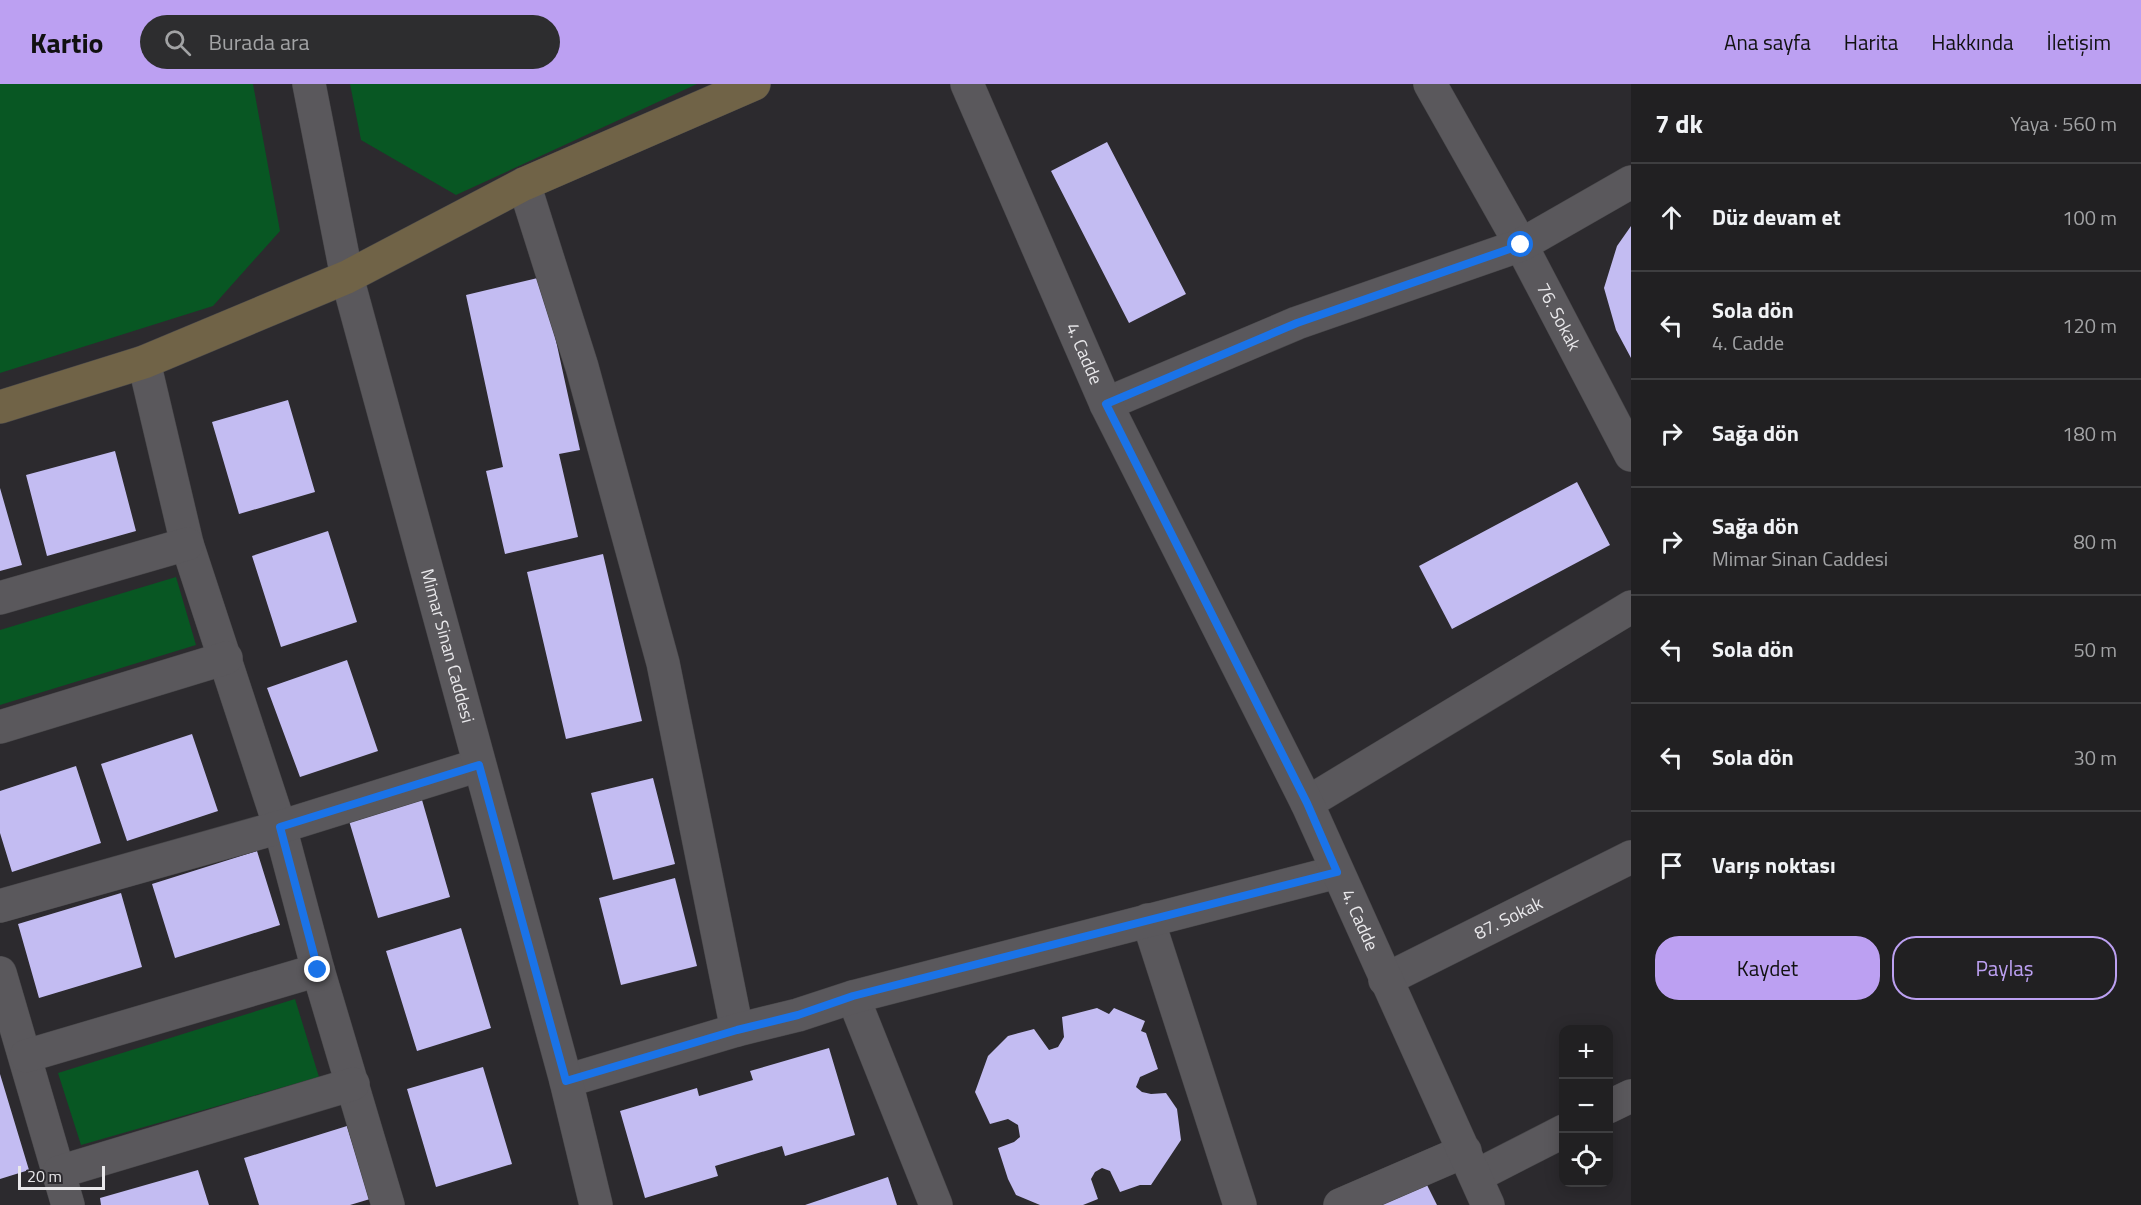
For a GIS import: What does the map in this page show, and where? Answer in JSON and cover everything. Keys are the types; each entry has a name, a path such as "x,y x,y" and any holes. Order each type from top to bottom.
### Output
{"main road":[{"path":"0,407 144,362 347,278 524,184 754,84"}],"street":[{"name":"Mimar Sinan Caddesi","path":"309,84 347,278 566,1081 594,1205"},
{"name":"4. Cadde","path":"967,84 1106,404 1307,803 1385,980 1476,1177"},
{"name":"76. Sokak","path":"1430,84 1521,245 1631,455"},
{"path":"1106,404 1297,323 1521,245 1631,182"},
{"path":"524,184 582,367 663,663 737,1030"},
{"path":"144,362 187,544 280,827 318,970 388,1205"},
{"path":"0,598 187,544"},
{"path":"1307,803 1631,607"},
{"path":"0,727 226,658"},
{"path":"0,906 280,827 479,765"},
{"name":"87. Sokak","path":"1385,980 1631,857"},
{"path":"566,1081 737,1030 798,1015 853,996 1044,949 1337,872"},
{"path":"1148,920 1240,1205"},
{"path":"26,1056 318,970"},
{"path":"0,973 68,1205"},
{"path":"853,996 936,1205"},
{"path":"59,1172 353,1083"},
{"path":"1613,1105 1631,1096"},
{"path":"1340,1205 1476,1177 1559,1133"}],"green space":[{"path":"0,84 253,84 280,231 213,306 0,373"},
{"path":"350,84 697,84 456,195 361,140"},
{"path":"176,577 196,645 0,705 0,630"},
{"path":"295,999 319,1077 81,1145 58,1073"}],"building":[{"path":"1107,142 1186,294 1129,323 1051,171"},
{"path":"1631,226 1631,358 1616,330 1604,288 1617,246"},
{"path":"542,277 580,450 559,454 578,537 505,554 486,471 503,467 466,295"},
{"path":"288,400 315,492 239,514 212,422"},
{"path":"115,451 136,531 47,556 26,475"},
{"path":"1577,482 1610,545 1452,629 1419,566"},
{"path":"0,488 22,565 0,571"},
{"path":"328,531 357,622 281,647 252,556"},
{"path":"603,554 642,721 566,739 527,572"},
{"path":"347,660 378,751 300,777 267,688"},
{"path":"192,734 218,811 127,841 101,764"},
{"path":"76,766 101,843 12,872 0,833 0,791"},
{"path":"653,778 675,864 613,880 591,793"},
{"path":"420,793 450,897 378,918 347,814"},
{"path":"257,851 280,925 175,958 152,884"},
{"path":"675,878 697,966 621,985 599,898"},
{"path":"121,893 142,967 39,998 18,924"},
{"path":"461,928 491,1028 417,1051 386,951"},
{"path":"1097,1008 1109,1014 1114,1008 1145,1021 1141,1031 1146,1033 1158,1069 1140,1077 1136,1087 1142,1092 1151,1094 1166,1093 1177,1109 1181,1140 1151,1185 1140,1185 1120,1192 1110,1171 1102,1168 1095,1172 1091,1179 1098,1199 1083,1205 1040,1205 1016,1195 998,1148 1020,1137 1018,1125 1008,1119 990,1124 975,1092 988,1056 1008,1036 1034,1029 1049,1050 1058,1047 1064,1037 1062,1017"},
{"path":"829,1048 855,1135 785,1156 782,1146 715,1166 718,1176 645,1198 620,1111 697,1088 699,1096 753,1080 750,1071"},
{"path":"483,1067 512,1164 436,1187 407,1089"},
{"path":"0,1074 29,1170 0,1179"},
{"path":"347,1126 370,1199 350,1205 259,1205 244,1158"},
{"path":"198,1170 209,1205 101,1205 100,1198"},
{"path":"888,1177 897,1205 805,1205"},
{"path":"1425,1181 1437,1205 1375,1205"}],"route":[{"path":"318,970 280,827 479,765 566,1081 737,1030 798,1015 853,996 1044,949 1337,872 1307,803 1106,404 1297,323 1521,245"}]}
